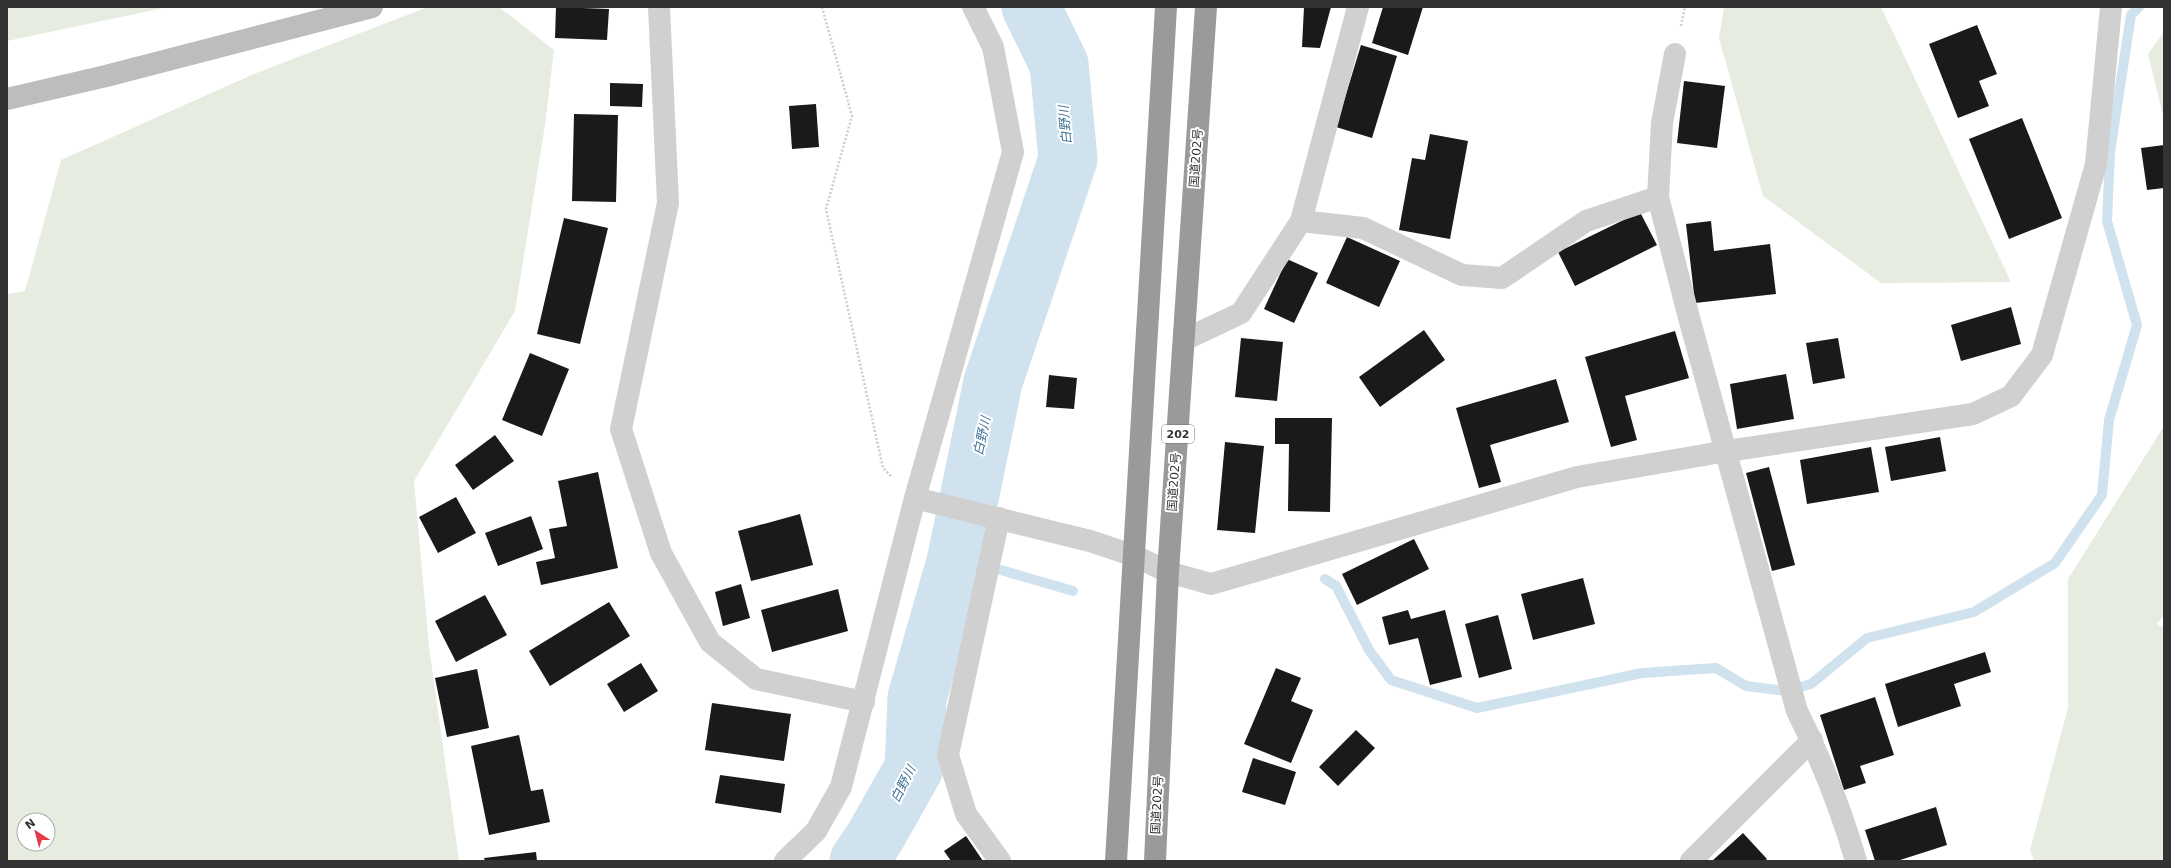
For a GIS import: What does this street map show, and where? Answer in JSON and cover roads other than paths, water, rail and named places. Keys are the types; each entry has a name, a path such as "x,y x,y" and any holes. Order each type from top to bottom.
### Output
{"highway":[{"path":"1116,861 1166,7"},
{"name":"国道202号","path":"1154,861 1168,572 1206,7"}],"street":[{"path":"7,99 106,76 372,7"},
{"path":"659,7 668,203 621,429 661,553 710,642 756,679 864,702"},
{"path":"785,861 816,831 841,786 916,498 1013,152 993,47 973,7"},
{"path":"1184,340 1241,313 1301,221 1358,7"},
{"path":"916,498 997,528 1090,541 1135,556 1168,572 1211,584 1577,477 1727,451 1973,414 2011,396 2042,355 2096,164 2111,7"},
{"path":"1675,54 1662,123 1658,197 1688,314 1727,451 1787,678 1797,711 1812,740 1844,822 1856,861"},
{"path":"1301,221 1363,228 1462,275 1502,278 1586,221 1658,197"},
{"path":"997,528 948,755 966,814 1000,861"},
{"path":"1690,861 1812,740"}],"waterway":[{"name":"白野川","path":"859,861 875,837 914,768 917,698 956,562 993,382 1068,159 1059,64 1031,7"},
{"path":"1325,579 1336,586 1369,650 1391,680 1477,708 1642,673 1716,668 1746,686 1786,691 1811,684 1867,638 1974,612 2055,563 2102,495 2109,420 2137,325 2107,221 2110,152 2131,15 2139,7"},
{"path":"956,562 1001,570 1073,591"}]}
